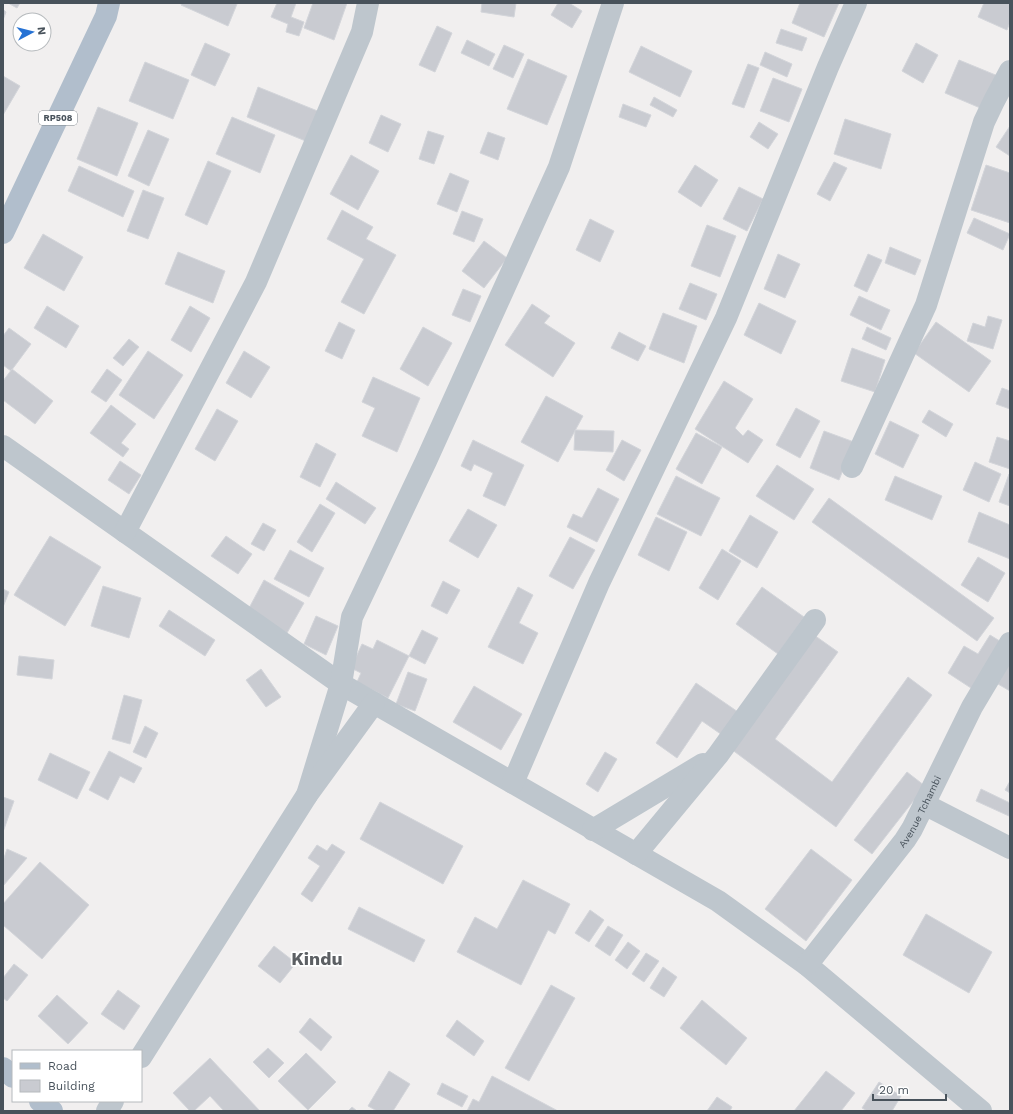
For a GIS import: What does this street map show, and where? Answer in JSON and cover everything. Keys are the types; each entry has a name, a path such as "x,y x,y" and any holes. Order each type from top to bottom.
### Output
{"main road":[{"name":"RP508","path":"3,233 106,16 109,3"},
{"path":"3,1068 12,1076"},
{"path":"41,1102 52,1111"}],"street":[{"path":"125,532 256,282 362,32 368,3"},
{"path":"307,795 341,684 352,617 429,453 559,168 613,3"},
{"path":"513,783 599,583 726,318 828,67 856,3"},
{"path":"852,467 926,305 984,122 1010,71"},
{"path":"3,446 341,684 718,901 807,965 981,1111"},
{"path":"636,854 718,755 815,620"},
{"name":"Avenue Tchambi","path":"807,965 912,829 972,706 1010,643"},
{"path":"142,1056 307,795 374,703"},
{"path":"593,830 718,755"},
{"path":"924,804 1010,848"},
{"path":"107,1111 113,1102"}],"building":[{"path":"8,3 20,3 17,8"},
{"path":"182,3 237,4 228,26 181,5"},
{"path":"277,3 296,3 291,17 304,22 299,36 286,32 288,24 271,17"},
{"path":"313,3 347,3 334,40 304,28"},
{"path":"482,3 516,3 514,17 481,12"},
{"path":"558,3 569,3 582,11 572,28 551,15"},
{"path":"800,3 839,3 824,37 792,23"},
{"path":"984,3 1010,3 1010,22 1007,30 978,17"},
{"path":"3,9 6,12 3,20"},
{"path":"437,26 452,33 435,72 419,65"},
{"path":"781,29 807,38 802,51 776,43"},
{"path":"467,40 495,54 489,66 461,53"},
{"path":"205,43 230,54 215,86 191,75"},
{"path":"916,43 938,55 923,83 902,71"},
{"path":"504,45 524,54 513,78 493,69"},
{"path":"641,46 692,71 680,97 629,72"},
{"path":"765,52 792,64 787,77 760,65"},
{"path":"528,59 567,76 547,125 507,109"},
{"path":"959,60 998,76 985,110 945,93"},
{"path":"145,62 189,80 173,119 129,101"},
{"path":"748,64 759,68 744,108 732,104"},
{"path":"3,76 20,86 3,115"},
{"path":"773,78 802,89 789,122 760,111"},
{"path":"258,87 320,112 308,142 247,117"},
{"path":"654,97 677,110 673,117 650,105"},
{"path":"623,104 651,115 646,127 619,117"},
{"path":"98,107 138,123 117,176 77,159"},
{"path":"381,115 401,124 388,152 369,143"},
{"path":"232,117 275,135 260,173 216,154"},
{"path":"845,119 891,134 881,169 834,154"},
{"path":"759,122 778,134 768,149 750,137"},
{"path":"1010,126 1010,156 996,147"},
{"path":"148,130 169,139 149,186 128,176"},
{"path":"428,131 444,136 434,164 419,159"},
{"path":"488,132 505,138 498,160 480,153"},
{"path":"351,155 379,171 358,210 330,194"},
{"path":"208,161 231,171 207,225 185,215"},
{"path":"834,162 847,168 830,201 817,194"},
{"path":"695,165 718,180 701,207 678,192"},
{"path":"986,165 1010,173 1010,223 971,210"},
{"path":"79,166 134,191 123,217 68,191"},
{"path":"450,173 469,181 457,212 437,204"},
{"path":"739,187 763,199 747,231 723,219"},
{"path":"143,190 164,198 148,239 127,231"},
{"path":"342,210 373,227 366,239 396,255 364,314 341,302 364,259 327,239"},
{"path":"462,211 483,219 474,242 453,234"},
{"path":"974,218 1010,234 1003,250 967,233"},
{"path":"590,219 614,231 600,262 576,250"},
{"path":"707,225 736,236 720,277 691,266"},
{"path":"43,234 83,257 64,291 24,268"},
{"path":"484,241 507,258 484,288 462,271"},
{"path":"890,247 921,260 915,275 885,263"},
{"path":"178,252 225,271 213,303 165,284"},
{"path":"778,254 800,264 785,298 764,289"},
{"path":"868,254 882,260 867,292 854,286"},
{"path":"690,283 717,294 706,320 679,309"},
{"path":"463,289 481,296 470,322 452,315"},
{"path":"859,296 890,310 881,330 850,315"},
{"path":"759,303 796,321 781,354 744,335"},
{"path":"532,304 550,316 544,323 575,343 553,377 505,345"},
{"path":"47,306 79,326 66,348 34,328"},
{"path":"190,306 210,318 191,352 171,340"},
{"path":"663,313 697,326 684,363 649,349"},
{"path":"988,316 1002,320 993,349 967,341 973,323 985,327"},
{"path":"339,322 355,330 342,359 325,351"},
{"path":"936,322 991,361 969,392 914,353"},
{"path":"423,327 452,343 428,386 400,369"},
{"path":"867,327 891,338 886,350 862,339"},
{"path":"9,328 31,344 11,371 3,365 3,336"},
{"path":"619,332 646,346 638,361 611,348"},
{"path":"129,339 139,347 123,366 113,358"},
{"path":"852,348 885,360 875,392 841,381"},
{"path":"148,351 183,375 154,419 119,395"},
{"path":"244,351 270,367 251,398 226,383"},
{"path":"12,369 53,401 35,424 3,400 3,381"},
{"path":"107,369 122,380 106,402 91,392"},
{"path":"373,377 420,398 397,452 362,436 375,408 362,402"},
{"path":"724,381 753,399 735,428 743,436 748,430 763,440 748,463 695,429"},
{"path":"1002,388 1010,391 1010,409 996,404"},
{"path":"546,396 583,416 558,462 521,442"},
{"path":"111,405 136,424 121,443 129,449 123,457 90,433"},
{"path":"796,408 820,421 800,458 776,445"},
{"path":"217,409 238,421 215,461 195,449"},
{"path":"929,410 953,424 946,437 922,422"},
{"path":"890,421 919,435 903,468 875,454"},
{"path":"575,430 614,431 613,452 574,450"},
{"path":"824,431 854,442 839,480 810,468"},
{"path":"696,433 722,447 702,484 676,469"},
{"path":"997,437 1010,441 1010,469 989,462"},
{"path":"473,440 524,465 505,506 483,496 493,473 474,464 471,471 461,466"},
{"path":"622,440 641,450 624,481 606,470"},
{"path":"316,443 336,454 320,487 300,477"},
{"path":"120,461 141,475 129,494 108,480"},
{"path":"975,462 1001,474 989,502 963,490"},
{"path":"777,465 814,489 794,520 756,496"},
{"path":"1009,474 1010,475 1010,506 999,502"},
{"path":"676,476 720,498 701,536 657,514"},
{"path":"895,476 942,496 932,520 885,500"},
{"path":"336,482 376,508 365,524 326,499"},
{"path":"598,488 619,499 597,542 567,527 573,514 582,518"},
{"path":"829,498 994,618 977,641 812,522"},
{"path":"320,504 335,513 312,552 297,542"},
{"path":"468,509 497,525 478,558 449,541"},
{"path":"979,512 1010,525 1010,559 968,542"},
{"path":"750,515 778,532 757,568 729,551"},
{"path":"656,517 687,532 669,571 638,555"},
{"path":"263,523 276,530 264,551 251,544"},
{"path":"50,536 101,567 65,626 14,595"},
{"path":"226,536 252,554 238,574 211,556"},
{"path":"570,537 595,550 573,589 549,576"},
{"path":"722,549 741,561 718,600 699,588"},
{"path":"290,550 324,568 309,597 274,579"},
{"path":"978,557 1005,573 988,602 961,585"},
{"path":"264,580 304,603 287,633 248,610"},
{"path":"443,581 460,590 447,614 431,606"},
{"path":"103,586 141,598 129,638 91,626"},
{"path":"518,587 533,595 519,623 538,633 523,664 488,647"},
{"path":"762,587 804,617 778,654 736,624"},
{"path":"3,589 9,592 3,607"},
{"path":"169,610 215,640 205,656 159,626"},
{"path":"316,616 338,626 326,655 304,644"},
{"path":"422,630 438,638 425,664 409,656"},
{"path":"814,635 838,652 775,739 832,782 908,677 932,695 836,827 731,749"},
{"path":"990,635 1003,643 974,690 948,673 964,646 978,654"},
{"path":"377,640 409,656 388,698 357,682 361,673 351,668 362,644 373,649"},
{"path":"19,656 54,660 52,679 17,675"},
{"path":"1009,664 1010,665 1010,691 998,684"},
{"path":"261,669 281,697 266,707 246,680"},
{"path":"408,672 427,679 415,711 396,704"},
{"path":"696,683 741,714 725,737 702,721 677,758 656,743"},
{"path":"474,686 522,714 501,750 453,722"},
{"path":"124,695 142,700 130,744 112,739"},
{"path":"145,726 158,733 146,758 133,752"},
{"path":"109,751 142,768 134,783 120,776 108,800 89,790"},
{"path":"605,752 617,759 598,792 586,784"},
{"path":"50,753 90,772 77,799 38,780"},
{"path":"907,772 925,786 872,854 854,840"},
{"path":"1010,781 1010,793 1005,790"},
{"path":"981,789 1010,803 1009,816 976,801"},
{"path":"3,797 14,801 3,832"},
{"path":"380,802 463,846 443,884 360,839"},
{"path":"332,844 345,852 312,902 301,894 320,866 308,858 317,845 327,851"},
{"path":"7,849 27,858 3,886 3,861"},
{"path":"811,849 852,880 806,941 765,909"},
{"path":"40,862 89,905 42,959 3,925 3,904"},
{"path":"523,880 570,904 555,934 548,930 521,985 457,952 475,917 497,929"},
{"path":"359,907 425,940 414,962 348,929"},
{"path":"590,910 604,920 589,942 575,933"},
{"path":"926,914 992,952 969,993 903,955"},
{"path":"608,926 623,935 610,956 595,946"},
{"path":"628,942 640,951 627,969 615,960"},
{"path":"274,946 296,963 280,983 258,966"},
{"path":"646,953 659,961 644,982 632,974"},
{"path":"14,964 28,975 7,1001 3,998 3,978"},
{"path":"663,967 677,977 664,997 650,988"},
{"path":"551,985 575,998 529,1081 505,1068"},
{"path":"118,990 140,1006 124,1030 101,1014"},
{"path":"57,995 88,1023 68,1044 38,1016"},
{"path":"702,1000 747,1038 726,1065 680,1028"},
{"path":"310,1018 332,1037 321,1051 299,1032"},
{"path":"457,1020 484,1041 474,1056 446,1036"},
{"path":"268,1048 284,1063 269,1078 253,1062"},
{"path":"306,1053 336,1082 308,1110 278,1081"},
{"path":"210,1058 260,1111 224,1111 210,1096 194,1111 190,1111 173,1093"},
{"path":"389,1071 410,1084 393,1111 377,1111 368,1106"},
{"path":"826,1071 855,1093 841,1111 794,1111"},
{"path":"492,1076 558,1111 467,1111 473,1099 479,1102"},
{"path":"879,1082 901,1096 892,1111 867,1111 862,1108"},
{"path":"442,1083 468,1096 462,1107 437,1094"},
{"path":"717,1097 732,1107 730,1111 707,1111"},
{"path":"352,1107 357,1111 348,1111"}],"district":[{"name":"Kindu","path":"317,958"}]}
